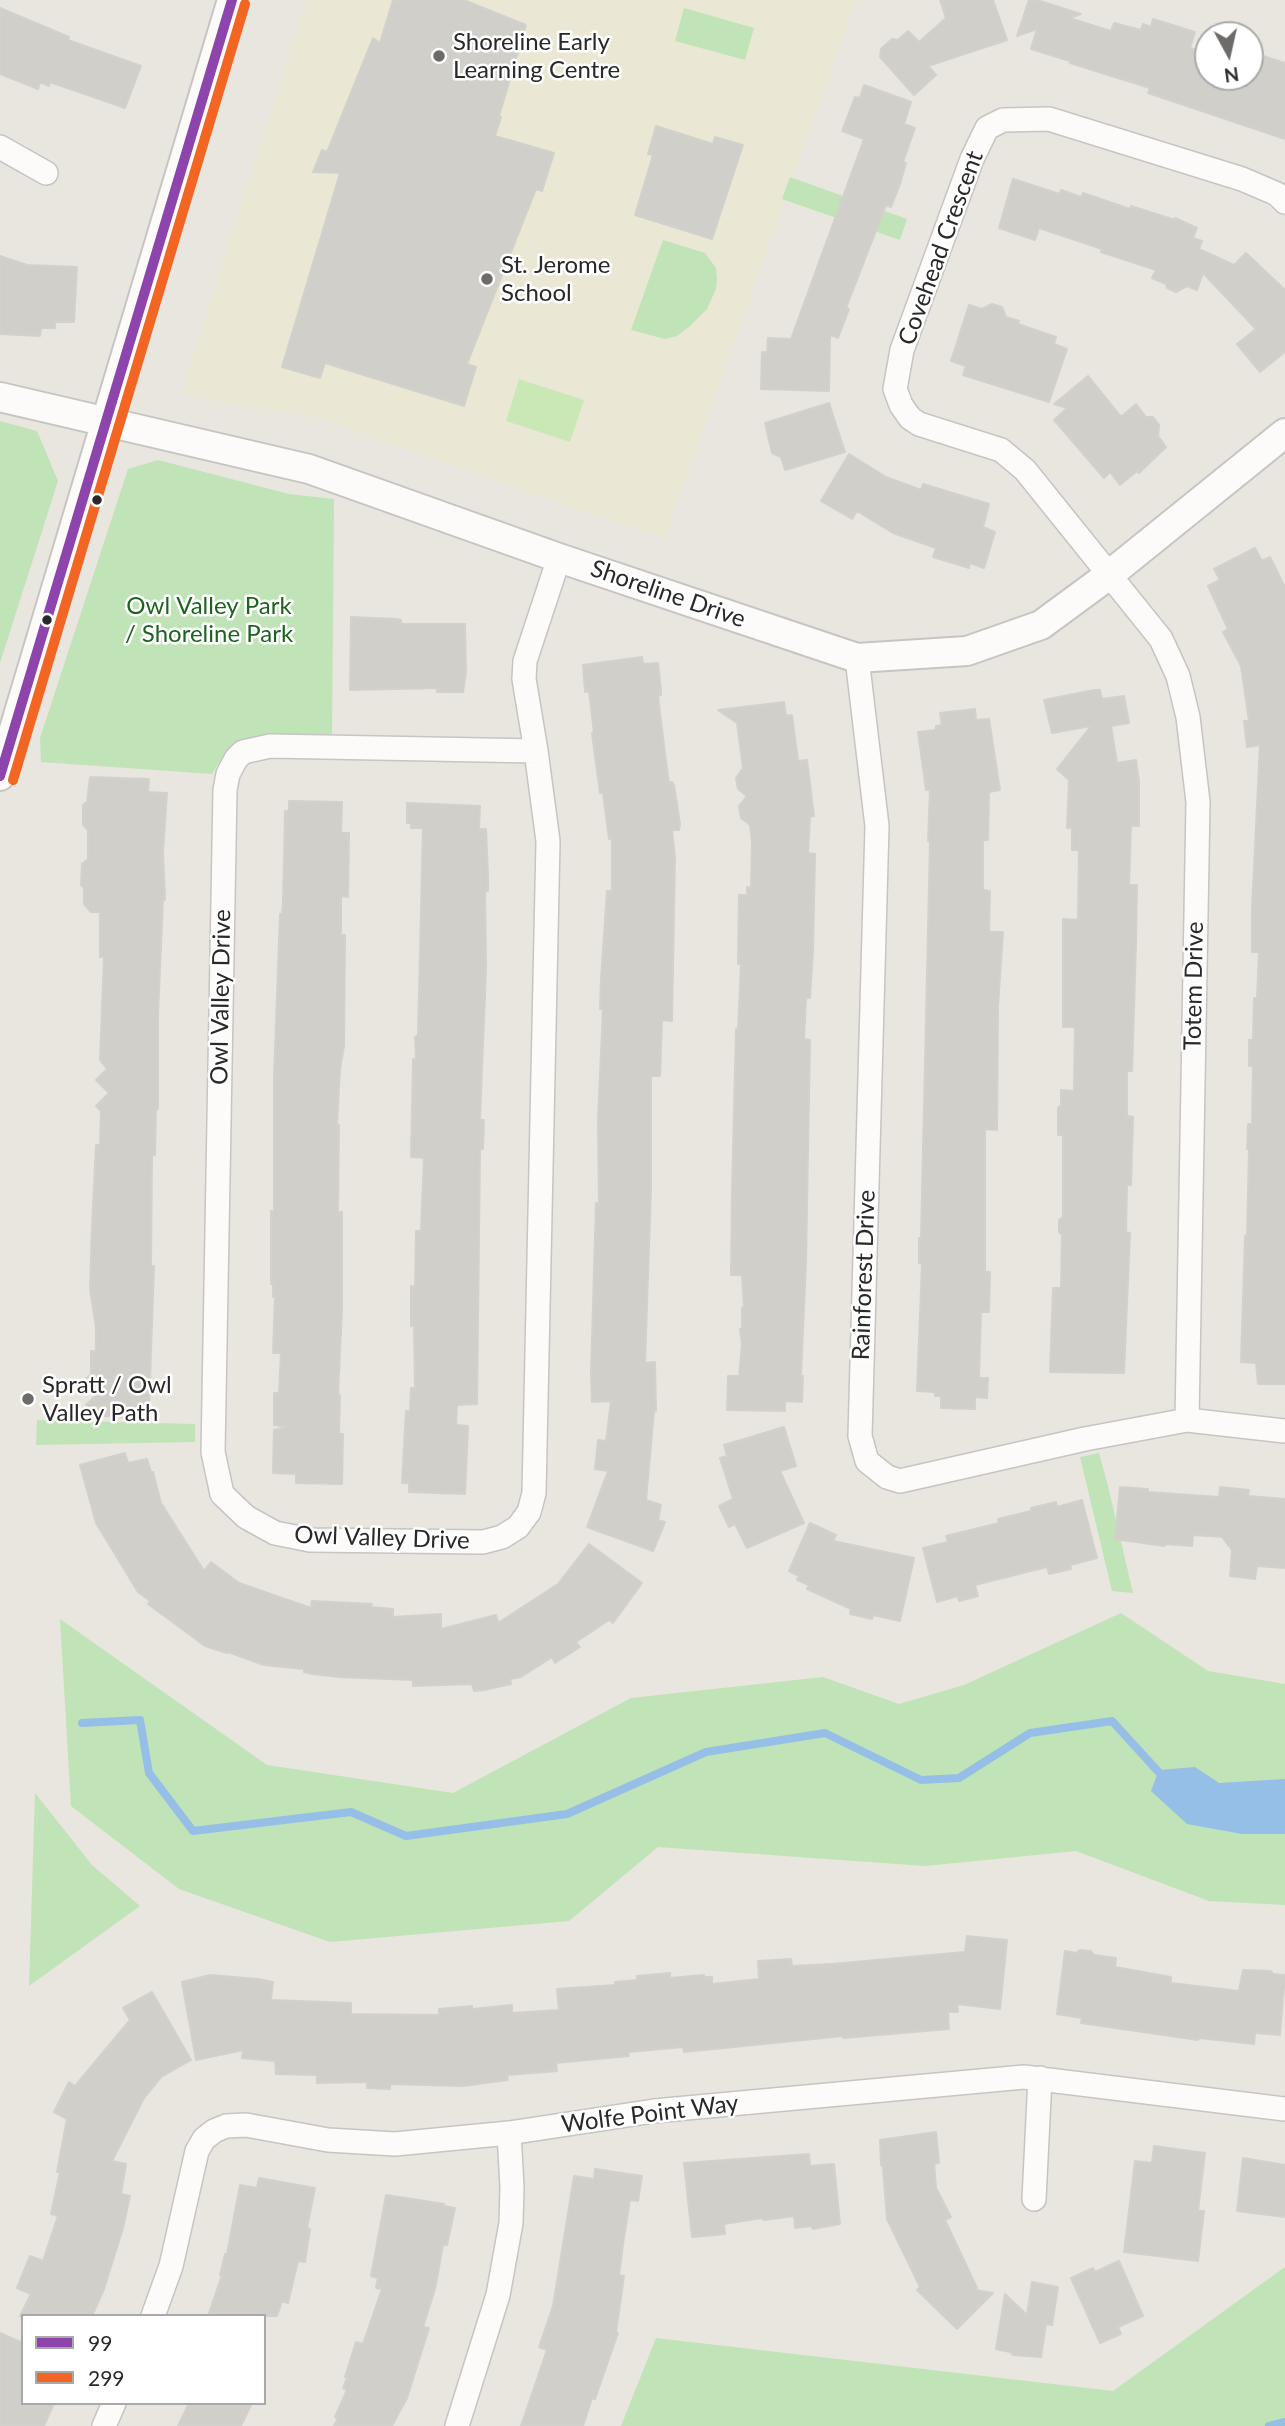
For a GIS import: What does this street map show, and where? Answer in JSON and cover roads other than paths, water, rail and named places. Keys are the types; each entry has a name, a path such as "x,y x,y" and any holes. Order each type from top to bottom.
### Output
{"street":[{"path":"0,776 232,0"},
{"name":"Covehead Crescent","path":"1109,575 1015,460 1001,450 931,428 910,418 895,389 902,350 972,159 987,128 1003,120 1049,119 1242,178 1277,194 1285,202"},
{"path":"0,146 46,173"},
{"name":"Shoreline Drive","path":"0,397 309,469 559,558 857,658 967,651 1041,625 1109,575 1285,433"},
{"name":"Owl Valley Drive","path":"536,751 270,746 243,752 228,774 225,804 213,1452 222,1494 246,1517 275,1533 310,1540 482,1542 502,1537 518,1527 529,1512 534,1493 548,841 536,751 526,697 525,661 559,558"},
{"name":"Totem Drive","path":"1109,575 1161,639 1178,676 1194,759 1198,803 1187,1420"},
{"name":"Rainforest Drive","path":"857,658 877,826 860,1436 867,1461 887,1477 900,1481 1085,1439 1187,1420 1285,1431"},
{"name":"Wolfe Point Way","path":"154,2314 171,2266 197,2151 204,2139 226,2126 246,2125 328,2140 396,2144 509,2133 654,2111 1024,2077 1285,2109"},
{"path":"1034,2199 1040,2078"},
{"path":"457,2426 498,2295 509,2235 512,2187 509,2133"},
{"path":"104,2426 113,2405"}],"water":[{"path":"1195,1767 1219,1783 1285,1779 1285,1834 1242,1834 1187,1824 1151,1791 1159,1770"}],"waterway":[{"path":"82,1723 140,1720 149,1773 193,1831 351,1812 406,1836 567,1814 706,1752 825,1733 921,1780 959,1778 1030,1733 1112,1721 1165,1779"},
{"path":"1269,2426 1285,2422"}],"place":[{"name":"Shoreline Early Learning Centre","path":"439,56"},
{"name":"St. Jerome School","path":"487,279"},
{"name":"Spratt / Owl Valley Path","path":"28,1399"}],"park label":[{"name":"Owl Valley Park / Shoreline Park","path":"209,620"}]}
